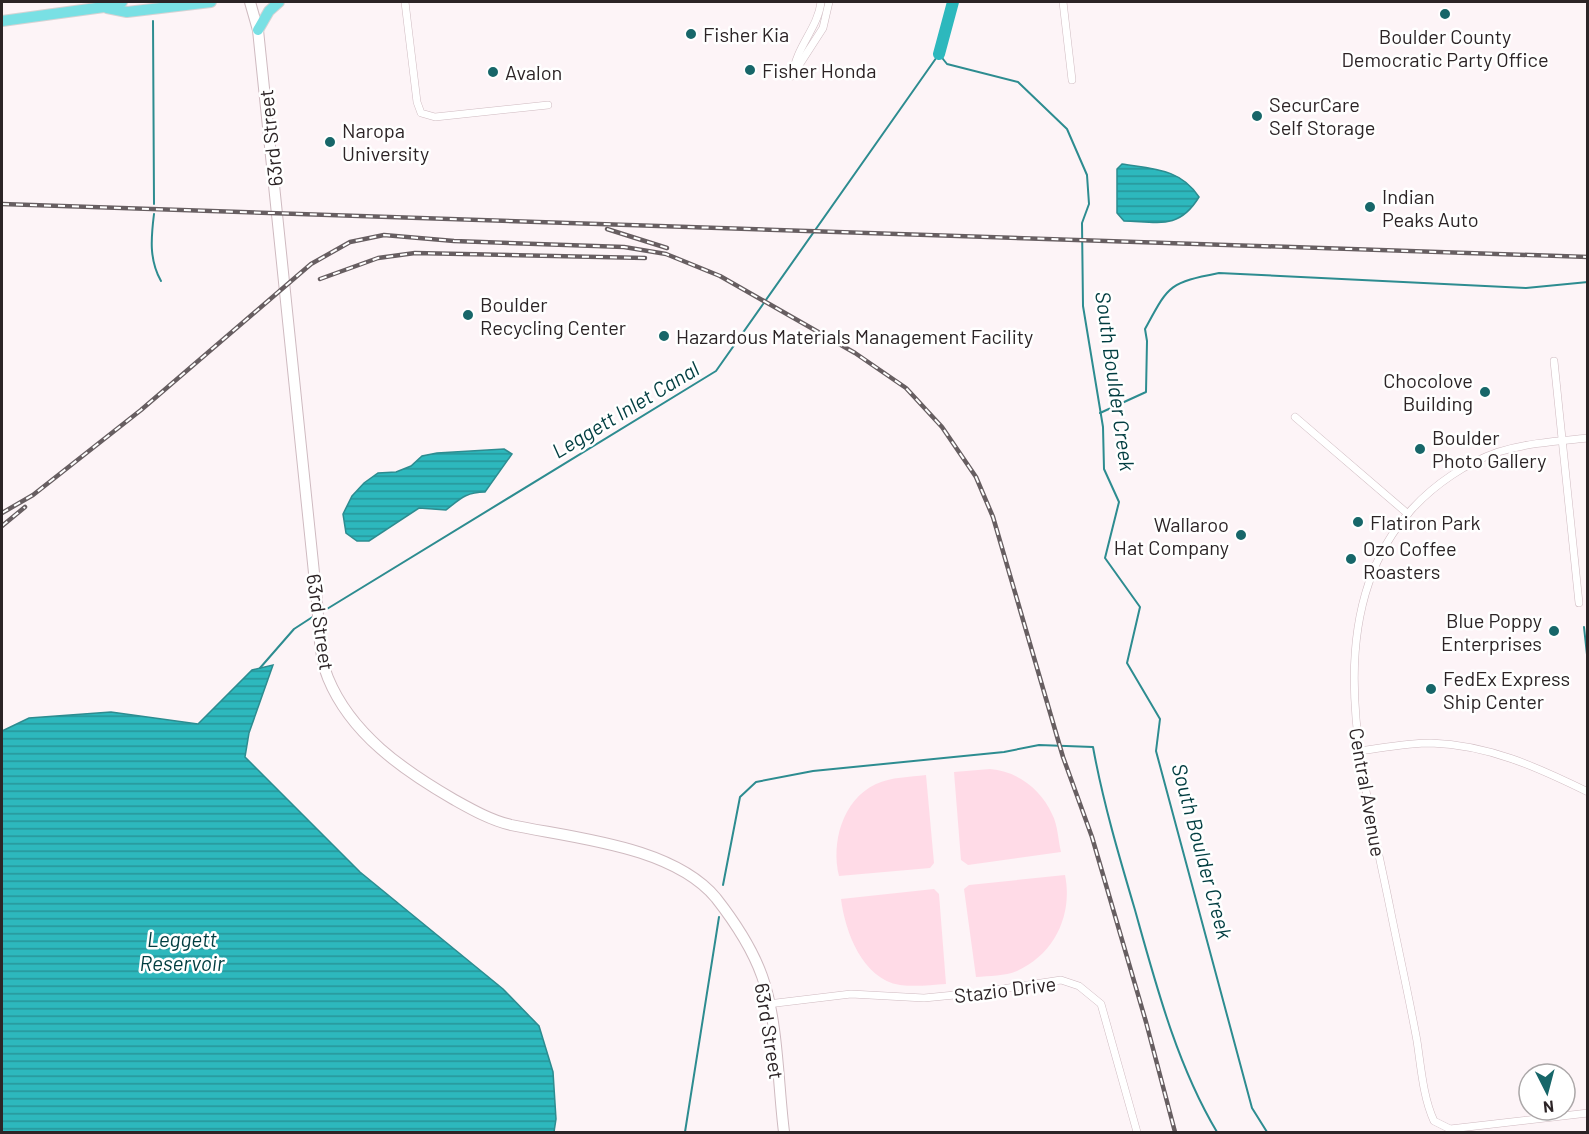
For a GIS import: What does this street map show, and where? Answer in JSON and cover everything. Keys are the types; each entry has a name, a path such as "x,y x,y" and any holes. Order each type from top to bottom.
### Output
{"main road":[{"path":"2,21 104,7 122,2"},
{"path":"104,7 127,12 212,2"},
{"path":"258,30 269,11 279,2"}],"street":[{"name":"63rd Street","path":"250,2 258,30 316,602 325,670 336,694 354,721 387,755 420,780 496,821 615,846 662,862 698,879 716,898 748,946 762,975 768,1004 784,1132"},
{"path":"405,2 417,102 421,113 435,117 548,105"},
{"path":"821,2 816,20 794,63 792,76 823,28 829,2"},
{"path":"1063,2 1072,80"},
{"path":"1554,361 1579,603"},
{"path":"1294,417 1408,514"},
{"name":"Central Avenue","path":"1587,438 1563,440 1498,453 1472,464 1424,496 1388,540 1367,589 1354,679 1358,751 1429,1110 1434,1121 1450,1129 1587,1113"},
{"path":"1358,751 1429,743 1483,749 1534,766 1587,792"},
{"name":"Stazio Drive","path":"768,1004 852,994 934,997 1053,980 1079,986 1101,1004 1137,1132"}],"shaded area":[{"path":"990,769 1010,773 1035,789 1054,818 1061,852 968,865 961,860 954,772"},
{"path":"926,775 934,863 930,868 839,876 838,837 847,811 855,800 876,784"},
{"path":"1065,875 1067,890 1063,918 1051,943 1042,954 1030,964 1012,973 976,977 964,889 969,885"},
{"path":"934,889 939,894 946,984 906,986 887,981 875,974 851,939 841,899"}],"water":[{"path":"1122,164 1166,172 1184,181 1199,197 1184,215 1167,222 1124,221 1117,213 1117,169"},
{"path":"504,449 512,454 485,492 478,492 459,499 446,510 419,508 369,541 357,541 346,533 343,514 352,496 378,473 396,472 411,466 422,456 437,453"},
{"name":"Leggett Reservoir","path":"273,665 249,733 245,757 360,872 503,989 539,1026 553,1072 556,1119 554,1132 2,1132 2,731 29,718 111,712 198,724 252,670"}],"waterway":[{"name":"South Boulder Creek","path":"939,54 953,2"},
{"path":"153,21 154,204"},
{"name":"South Boulder Creek","path":"322,612 716,371 939,54 947,64 1018,82 1067,129 1087,175 1089,204 1082,223 1083,306 1103,427 1104,469 1119,502 1105,558 1140,607 1127,663 1160,719 1156,751 1252,1108 1267,1132"},
{"path":"154,214 153,257 161,281"},
{"path":"1100,413 1146,392 1147,341 1145,329 1172,288 1189,280 1219,273 1526,288 1588,282"},
{"name":"Leggett Inlet Canal","path":"260,668 294,629 314,616"},
{"path":"1584,627 1588,664"},
{"path":"723,885 740,797 756,782 813,771 1004,752 1039,745 1093,747 1112,829 1169,1024 1190,1080 1217,1132"},
{"path":"685,1132 719,917"}],"railway":[{"path":"2,204 1588,257"},
{"path":"607,229 667,248"},
{"path":"2,513 33,495 141,410 311,264 350,242 384,235 454,241 624,247 666,254 720,276 855,353 906,388 942,427 976,477 993,517 1063,757 1092,837 1146,1022 1175,1132"},
{"path":"320,279 378,258 415,253 645,258"},
{"path":"2,526 25,507"}],"place":[{"name":"Boulder County Democratic Party Office","path":"1445,14"},
{"name":"Fisher Kia","path":"691,34"},
{"name":"Fisher Honda","path":"750,70"},
{"name":"Avalon","path":"493,72"},
{"name":"SecurCare Self Storage","path":"1257,116"},
{"name":"Naropa University","path":"330,142"},
{"name":"Indian Peaks Auto","path":"1370,207"},
{"name":"Boulder Recycling Center","path":"468,315"},
{"name":"Hazardous Materials Management Facility","path":"664,336"},
{"name":"Chocolove Building","path":"1485,392"},
{"name":"Boulder Photo Gallery","path":"1420,449"},
{"name":"Flatiron Park","path":"1358,522"},
{"name":"Wallaroo Hat Company","path":"1241,535"},
{"name":"Ozo Coffee Roasters","path":"1351,559"},
{"name":"Blue Poppy Enterprises","path":"1554,631"},
{"name":"FedEx Express Ship Center","path":"1431,689"}]}
